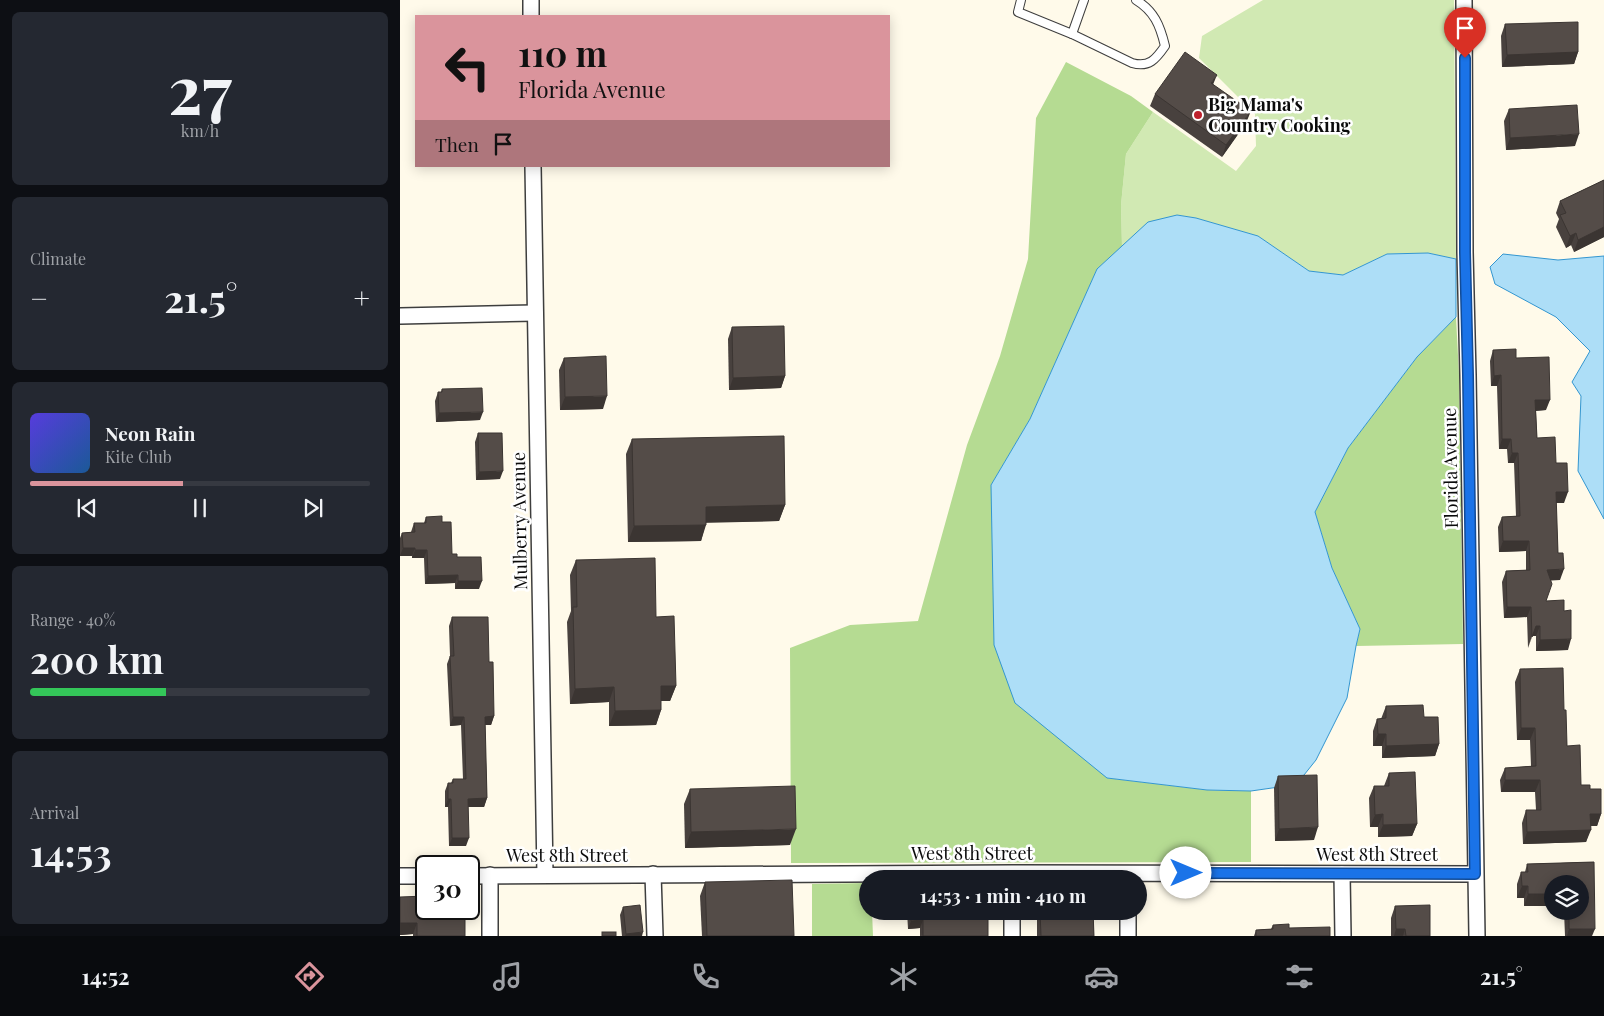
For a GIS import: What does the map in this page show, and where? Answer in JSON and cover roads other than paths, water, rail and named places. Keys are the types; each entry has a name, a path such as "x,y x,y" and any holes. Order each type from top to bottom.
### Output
{"street":[{"path":"531,0 531,15"},
{"name":"Florida Avenue","path":"1464,0 1465,252 1477,936"},
{"name":"Mulberry Avenue","path":"533,167 545,875"},
{"path":"400,316 535,313"},
{"path":"653,874 654,936"},
{"path":"1342,874 1343,936"},
{"name":"West 8th Street","path":"1147,876 1475,874"},
{"name":"West 8th Street","path":"480,875 859,875"},
{"path":"490,875 490,936"},
{"path":"400,876 415,876"},
{"path":"1012,920 1012,936"},
{"path":"1128,920 1128,936"}],"lane":[{"path":"1021,0 1018,12 1072,34 1132,63 1141,65 1150,62 1160,54 1165,46 1157,22 1146,6 1136,0"},
{"path":"1072,34 1084,0"}],"water":[{"path":"1177,215 1196,218 1258,236 1309,271 1343,275 1387,254 1428,253 1456,259 1456,317 1417,357 1348,448 1315,512 1332,568 1360,629 1347,698 1316,760 1298,780 1279,787 1251,791 1207,790 1107,778 1015,703 994,645 991,485 1030,419 1097,269 1148,222"},
{"path":"1503,254 1558,260 1604,256 1604,519 1578,471 1581,396 1572,382 1590,351 1556,317 1495,284 1490,267"}],"place":[{"name":"Big Mama's Country Cooking","path":"1198,115"}]}
